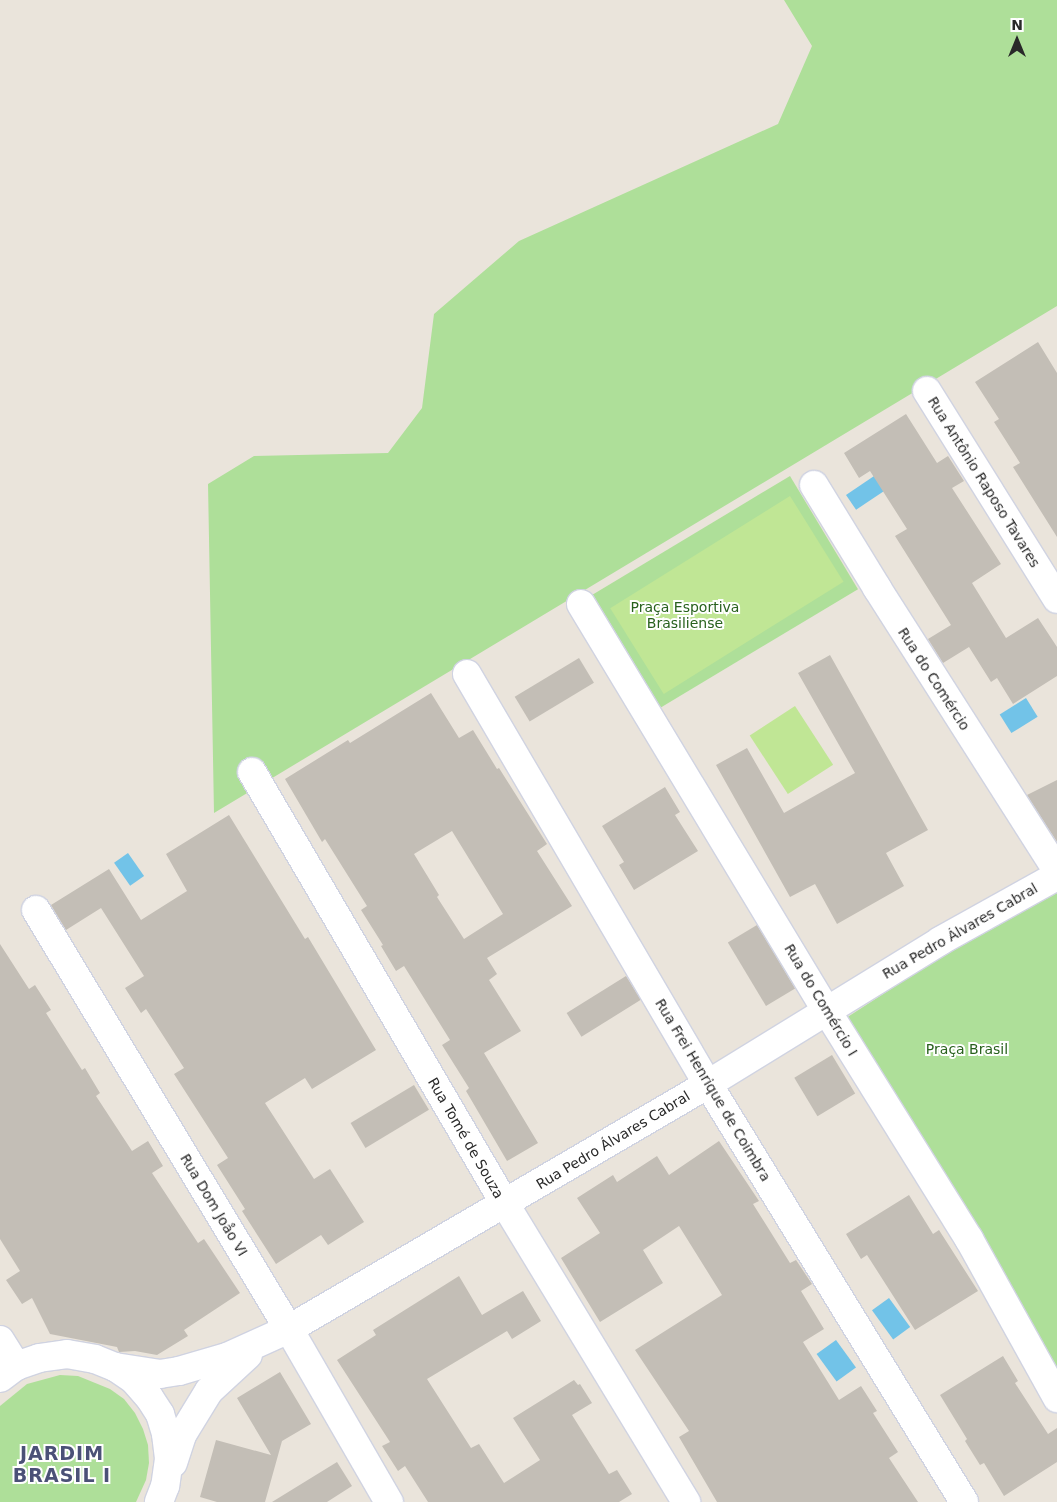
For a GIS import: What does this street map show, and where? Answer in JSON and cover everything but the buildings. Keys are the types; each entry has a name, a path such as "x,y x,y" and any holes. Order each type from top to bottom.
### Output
{"street":[{"name":"Rua Antônio Raposo Tavares","path":"927,391 1057,599"},
{"name":"Rua do Comércio","path":"814,485 1057,872"},
{"name":"Rua do Comércio I","path":"581,604 826,1011 969,1239 1057,1398"},
{"name":"Rua Frei Henrique de Coimbra","path":"467,674 708,1084 964,1502"},
{"name":"Rua Tomé de Souza","path":"252,772 505,1204 686,1502"},
{"name":"Rua Pedro Álvares Cabral","path":"162,1494 182,1435 209,1391 242,1359 280,1334 708,1084 940,941 1057,876"},
{"name":"Rua Dom Joåo VI","path":"36,910 280,1334 388,1502"},
{"name":"Rua Pedro Álvares Cabral","path":"115,1367 160,1374 179,1371 211,1363 280,1334"},
{"path":"0,1340 8,1372 39,1358 67,1354 95,1359 115,1367 134,1380 149,1397 160,1414 166,1434 169,1459 162,1494"}],"green space":[{"path":"784,0 1057,0 1057,306 214,813 208,484 254,456 388,453 422,408 434,314 519,241 778,124 812,46"},
{"name":"Praça Esportiva Brasiliense","path":"790,476 858,589 661,708 593,594"},
{"name":"Praça Esportiva Brasiliense","path":"790,496 844,582 664,694 610,608"},
{"path":"795,706 833,765 788,794 750,735"},
{"name":"Praça Brasil","path":"1057,887 1057,1375 843,1020 965,941"},
{"path":"60,1375 78,1376 110,1389 124,1399 135,1413 148,1445 149,1463 146,1480 136,1502 0,1502 0,1406 27,1384"}],"water":[{"path":"880,472 890,487 856,510 846,495"},
{"path":"1026,698 1038,717 1011,733 1000,714"},
{"path":"128,853 144,876 130,886 114,863"},
{"path":"889,1298 910,1327 893,1339 872,1310"},
{"path":"836,1340 856,1368 837,1382 817,1354"}],"district":[{"name":"JARDIM BRASIL I","path":"62,1465"}]}
